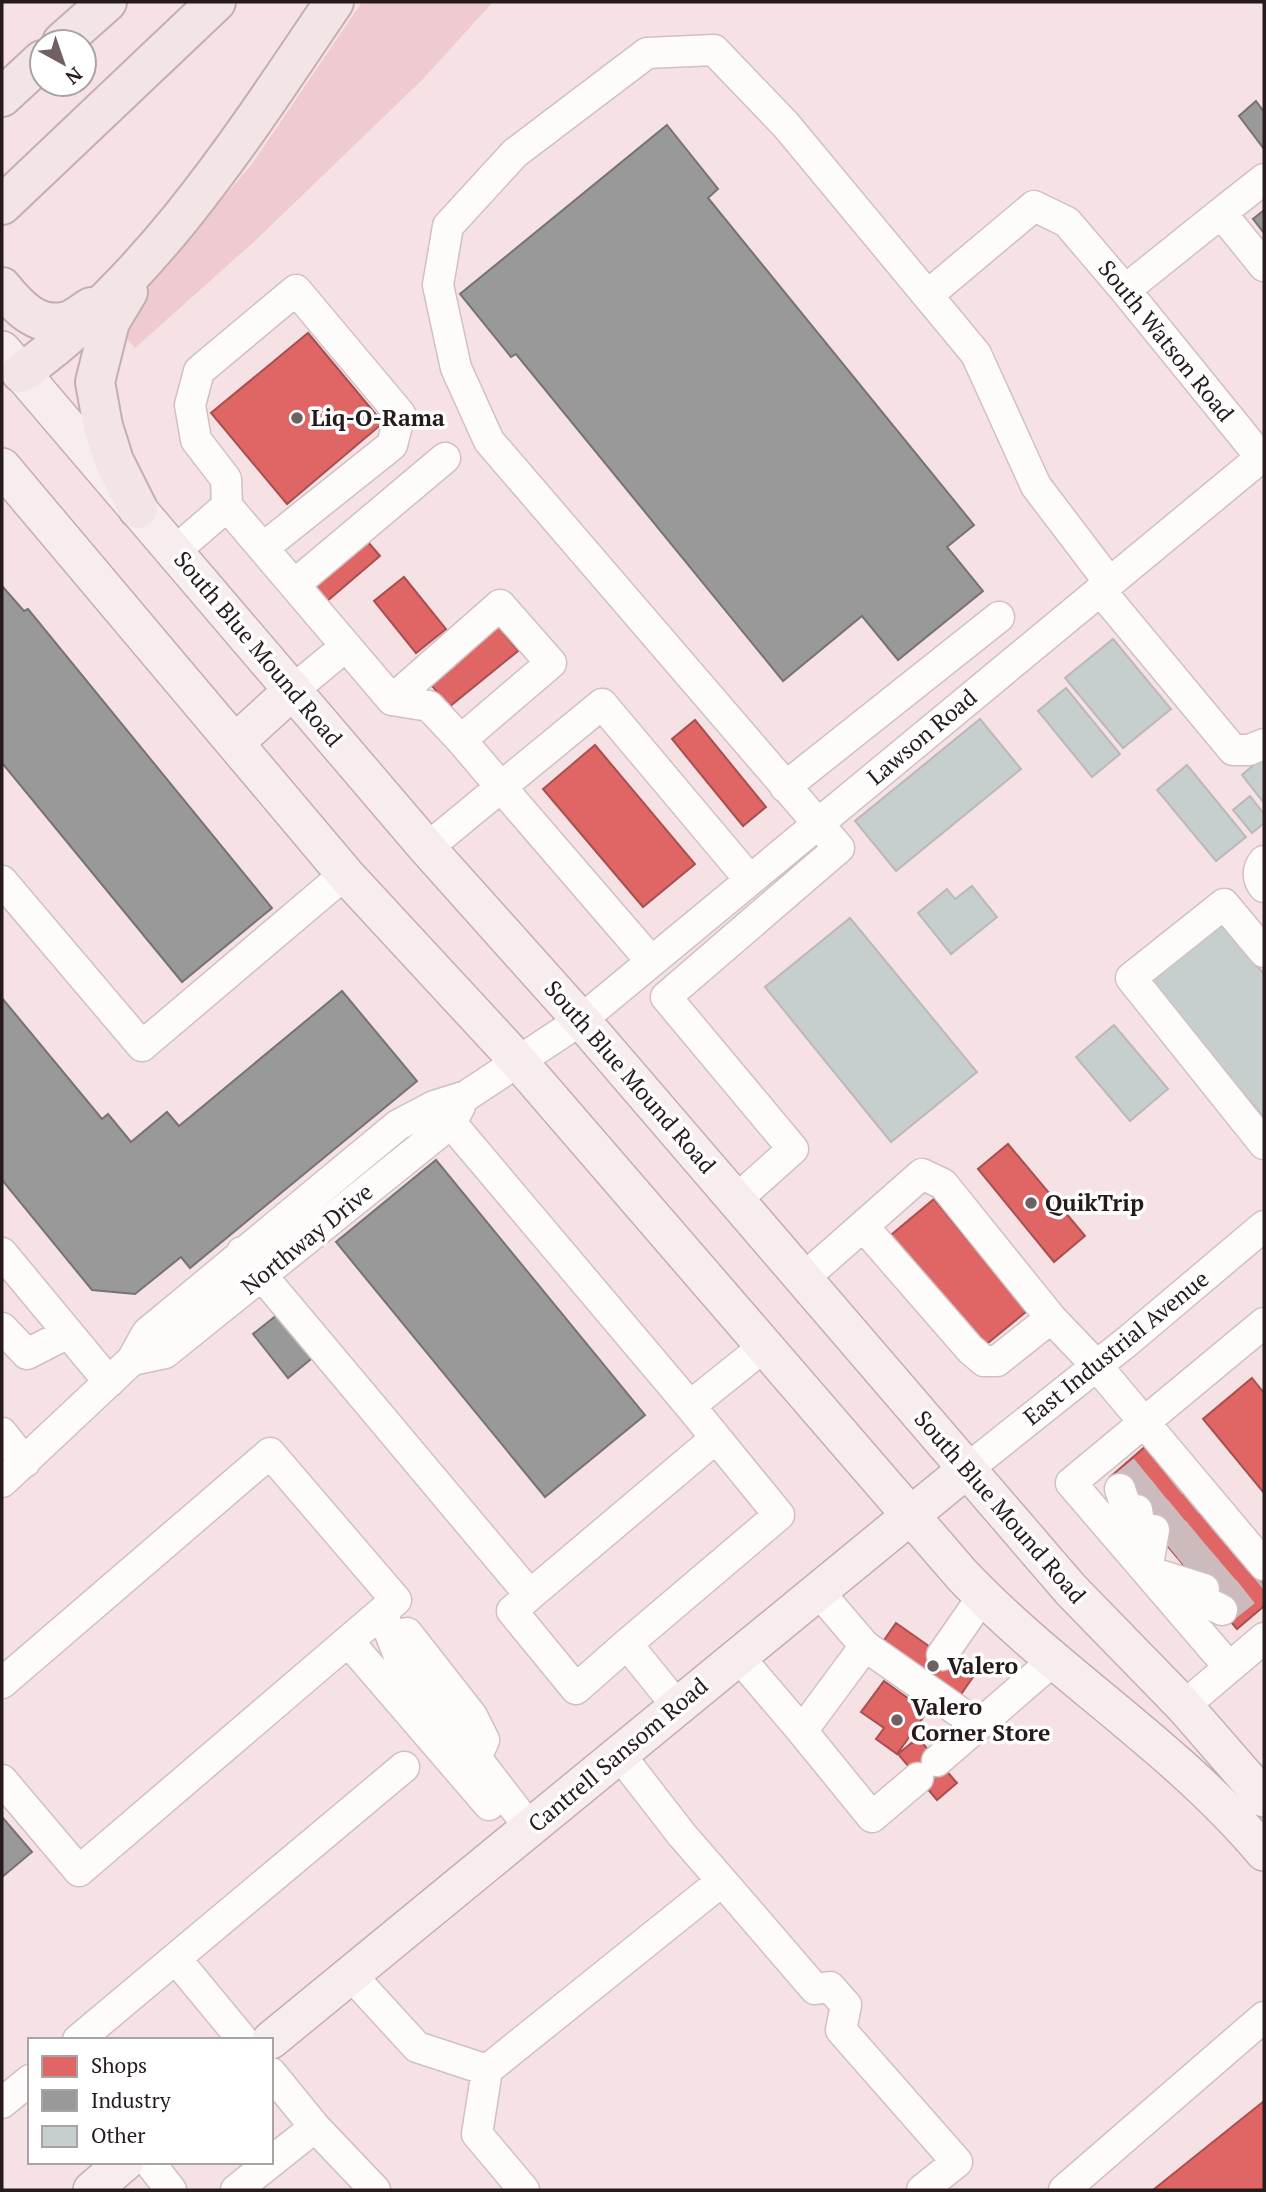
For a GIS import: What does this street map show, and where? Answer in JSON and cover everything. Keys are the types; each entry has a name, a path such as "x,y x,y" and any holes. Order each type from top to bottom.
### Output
{"highway":[{"path":"78,28 107,2"},
{"path":"2,205 216,2"},
{"path":"8,370 88,319 141,265 242,138 334,2"},
{"path":"2,97 28,73"},
{"path":"2,288 32,318 53,322 68,321 91,307 127,274 141,265"},
{"path":"138,509 114,461 103,426 95,382 110,322 141,265"}],"main road":[{"name":"South Blue Mound Road","path":"8,370 175,551 427,848 581,1020 1070,1590 1184,1706 1264,1798"},
{"path":"2,467 345,874 519,1062 983,1596 1198,1783 1264,1852"},
{"path":"2,507 19,514 86,566"},
{"path":"235,743 293,690"},
{"name":"Cantrell Sansom Road","path":"273,2038 966,1470"},
{"path":"92,2190 123,2164"}],"street":[{"path":"666,997 839,848 489,441 456,368 438,285 448,226 515,153 647,52 714,51 786,125 976,354 1036,485 1105,586 1233,750 1249,750 1264,744"},
{"path":"1125,290 1264,179"},
{"name":"South Watson Road","path":"928,295 1034,206 1068,222 1263,458"},
{"path":"1221,213 1264,266"},
{"path":"263,548 392,445 400,414 296,290 200,371 190,405 196,440 226,479 227,506 392,699 429,706 461,740 647,965 666,997 793,1149 736,1200"},
{"path":"294,585 445,458"},
{"name":"Lawson Road","path":"581,1020 1263,458"},
{"path":"175,551 227,506"},
{"path":"392,699 500,604 551,663 461,740"},
{"path":"785,787 999,617"},
{"path":"293,690 346,646"},
{"path":"427,848 601,704 750,880"},
{"path":"1264,862 1260,865 1258,875 1264,887"},
{"path":"2,881 142,1046 345,874"},
{"path":"1264,952 1224,904 1131,978 1264,1144"},
{"name":"Northway Drive","path":"2,1482 132,1360 165,1353 252,1263 398,1125 434,1106 466,1096 581,1020"},
{"name":"Northway Drive","path":"252,1263 451,1123 466,1096"},
{"path":"451,1123 690,1406 716,1438 779,1516 576,1689 512,1611 716,1438"},
{"path":"804,1278 922,1174 943,1184 1051,1318 1144,1420 1216,1523"},
{"path":"863,1226 970,1349 984,1361 997,1361 1051,1318"},
{"name":"East Industrial Avenue","path":"966,1470 1264,1226"},
{"path":"2,1253 109,1382"},
{"path":"252,1263 530,1595"},
{"path":"1229,1667 1071,1483 1264,1323"},
{"path":"2,1328 27,1354 68,1333"},
{"path":"690,1406 765,1345"},
{"path":"2,1433 25,1462"},
{"path":"2,1683 270,1453 396,1600 79,1871 2,1780"},
{"path":"1147,1571 1171,1550"},
{"path":"1147,1571 1171,1550"},
{"path":"1147,1571 1171,1550"},
{"path":"818,1591 864,1646 930,1673 978,1725"},
{"path":"930,1673 983,1596"},
{"path":"386,1608 472,1716 484,1740 476,1756 523,1833"},
{"path":"1184,1706 1264,1638"},
{"path":"344,1644 479,1793 523,1833"},
{"path":"627,1644 677,1706"},
{"path":"802,1731 864,1646"},
{"path":"738,1656 872,1817 1054,1660"},
{"path":"620,1755 682,1835 815,1989 830,1987 846,2005 841,2030 957,2162 922,2190"},
{"path":"80,2038 404,1767"},
{"path":"524,2190 477,2134 487,2070 722,1881"},
{"path":"176,1959 241,2038"},
{"path":"350,1974 417,2047 487,2070"},
{"path":"1064,2190 1264,2017"},
{"path":"273,2075 315,2127 374,2190"},
{"path":"2,2103 28,2082"},
{"path":"273,2160 315,2127"},
{"path":"151,2164 172,2190"},
{"path":"236,2190 268,2164"}],"shaded area":[{"path":"362,2 493,2 423,79 257,239 135,348 125,337 152,281 252,164"}],"building: Shops":[{"name":"Liq-O-Rama","path":"308,333 383,423 287,504 211,413"},
{"path":"368,542 380,556 326,602 314,588"},
{"path":"404,577 446,629 416,653 374,601"},
{"path":"498,626 518,651 449,707 429,682"},
{"path":"695,720 766,807 743,826 672,739"},
{"path":"595,745 695,864 643,907 543,789"},
{"name":"QuikTrip","path":"1008,1144 1085,1236 1054,1262 978,1169"},
{"path":"934,1199 1027,1311 983,1347 891,1235"},
{"path":"1252,1378 1264,1393 1264,1493 1203,1419"},
{"path":"1147,1445 1264,1585 1264,1606 1237,1629 1110,1477"},
{"name":"Valero","path":"896,1623 973,1677 957,1700 880,1646"},
{"name":"Valero Corner Store","path":"884,1681 927,1712 897,1754 876,1739 884,1728 861,1712"},
{"name":"Valero","path":"918,1738 957,1783 937,1800 898,1754"},
{"path":"1264,2101 1264,2190 1153,2190"}],"building: Industry":[{"path":"1256,101 1264,112 1264,149 1239,116"},
{"path":"667,125 718,189 708,198 974,525 947,547 983,591 898,660 862,616 783,681 516,354 511,357 460,294"},
{"path":"1264,210 1264,233 1253,219"},
{"path":"2,586 24,611 28,609 272,908 182,982 2,763"},
{"path":"342,991 417,1081 190,1268 181,1257 135,1294 92,1290 2,1180 2,998 102,1119 108,1114 131,1142 167,1112 179,1126"},
{"path":"436,1160 645,1415 545,1497 336,1242"},
{"path":"282,1311 317,1354 288,1378 253,1334"},
{"path":"2,1817 32,1852 2,1877"}],"building: Other":[{"path":"1113,639 1171,709 1123,748 1065,678"},
{"path":"1066,688 1120,754 1092,777 1038,711"},
{"path":"980,719 1021,769 896,871 855,821"},
{"path":"1264,756 1264,803 1242,775"},
{"path":"1187,765 1246,837 1216,861 1157,790"},
{"path":"1250,796 1264,814 1264,823 1252,833 1233,810"},
{"path":"972,886 997,917 951,954 918,913 947,889 955,899"},
{"path":"850,918 977,1072 891,1142 765,987"},
{"path":"1220,922 1264,974 1264,1118 1149,982"},
{"path":"1114,1025 1168,1089 1130,1121 1076,1057"}],"tunnel":[{"path":"1120,1489 1158,1458"},
{"path":"1137,1510 1176,1479"},
{"path":"1154,1530 1192,1499"},
{"path":"1172,1551 1210,1520"},
{"path":"1187,1569 1224,1537"},
{"path":"1204,1589 1241,1557"},
{"path":"1222,1610 1260,1580"}],"place":[{"name":"Liq-O-Rama","path":"297,418"},
{"name":"QuikTrip","path":"1031,1203"},
{"name":"Valero","path":"933,1666"},
{"name":"Valero Corner Store","path":"897,1720"}]}
